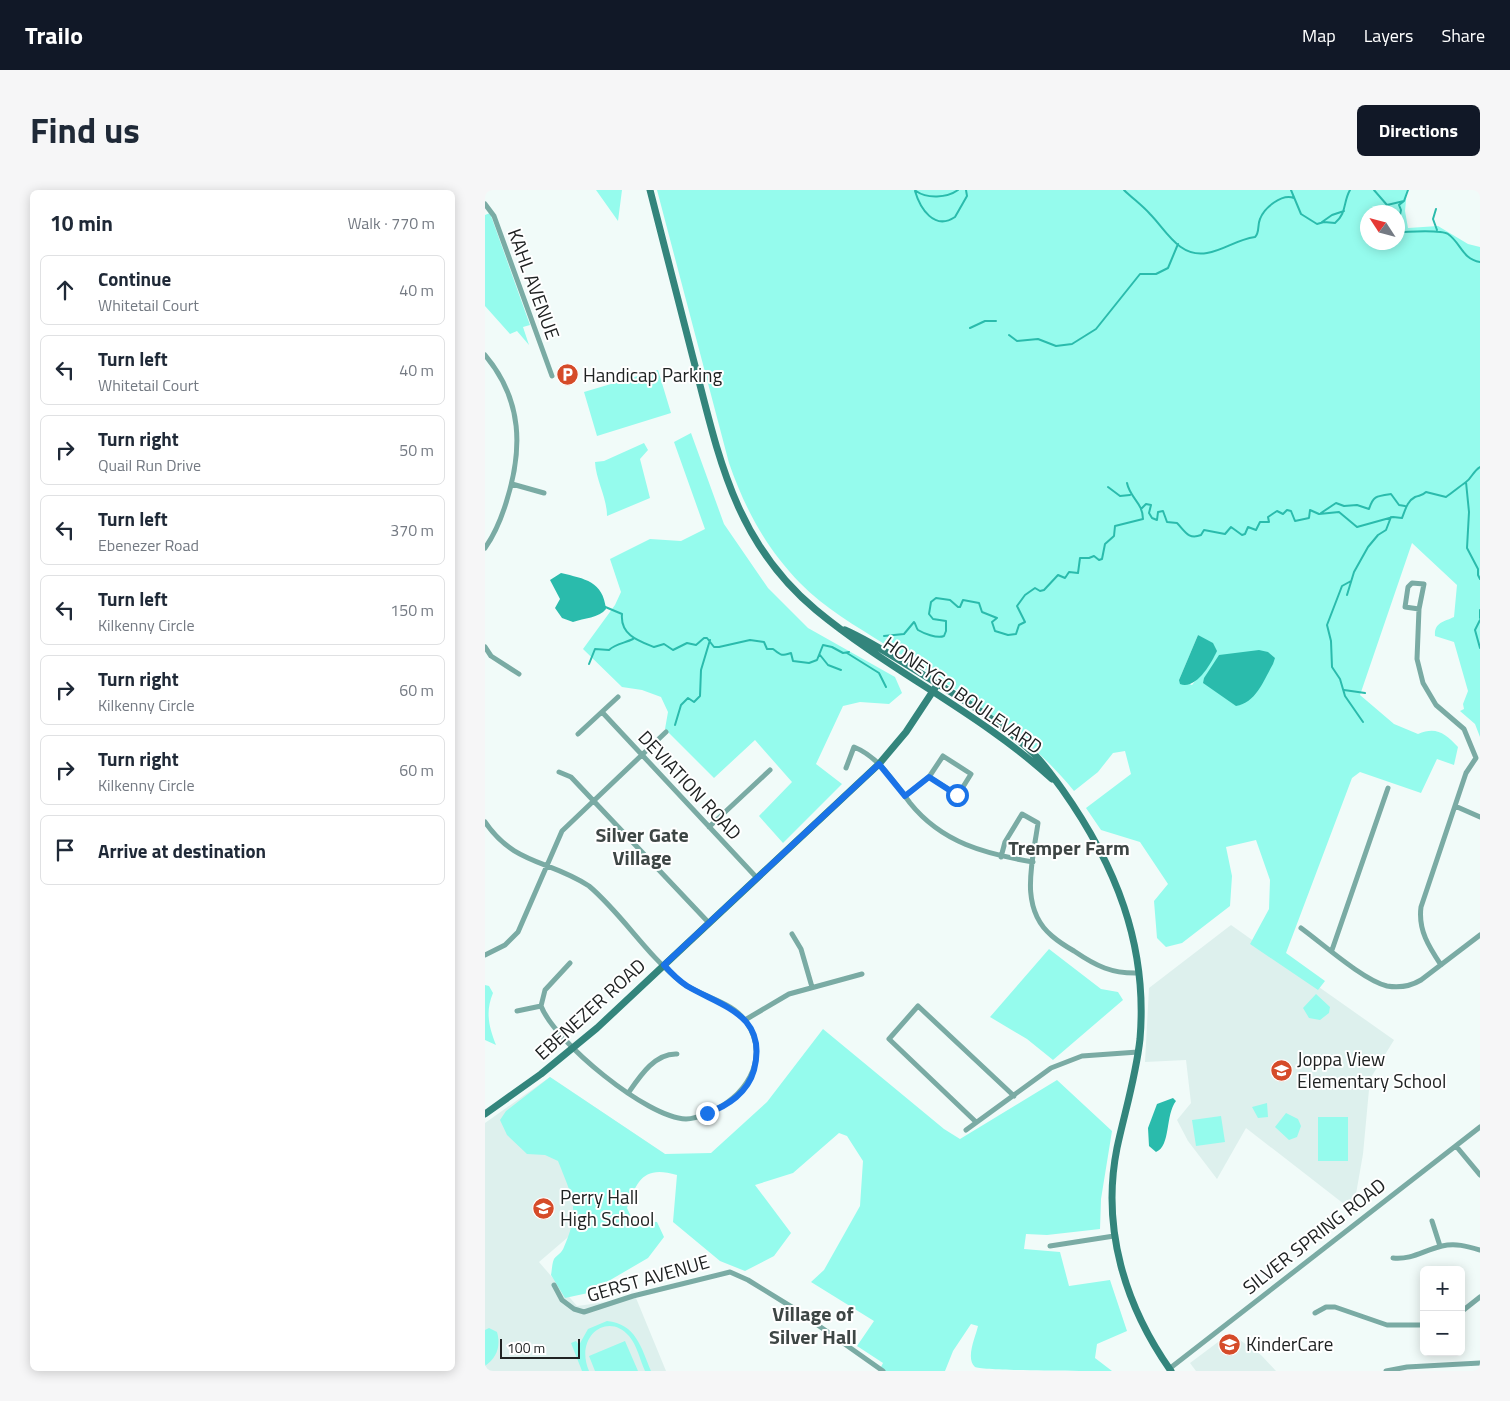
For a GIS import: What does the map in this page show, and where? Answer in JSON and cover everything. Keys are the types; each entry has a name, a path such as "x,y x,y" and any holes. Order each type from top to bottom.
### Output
{"main road":[{"name":"HONEYGO BOULEVARD","path":"649,190 721,460 743,520 764,554 783,578 816,610 860,643 1007,741 1061,788"},
{"name":"HONEYGO BOULEVARD","path":"845,630 862,638 938,684 1009,732 1043,762 1088,827 1110,868 1129,923 1139,973 1141,1021 1138,1052 1114,1174 1112,1201 1114,1236 1132,1302 1149,1338 1169,1370"},
{"name":"EBENEZER ROAD","path":"485,1114 541,1074 573,1048 879,764 902,738 938,684"}],"street":[{"name":"KAHL AVENUE","path":"485,204 494,216 552,376"},
{"path":"485,355 505,385 514,414 518,448 512,484 500,521 485,548"},
{"path":"512,484 544,493"},
{"path":"1419,609 1405,607 1408,587 1415,582 1424,584 1419,609 1417,659 1423,683 1436,705 1464,729 1476,758 1468,768 1420,912 1422,930 1426,942 1441,965"},
{"path":"485,648 491,656 519,674"},
{"path":"578,734 618,697"},
{"name":"DEVIATION ROAD","path":"602,712 757,878"},
{"path":"485,955 505,945 518,932 562,831 666,732"},
{"path":"846,768 854,747 867,752 923,816 962,844 978,851 1001,857 1033,862"},
{"path":"905,796 929,777 943,756 971,774 957,795 929,777"},
{"path":"709,827 770,770"},
{"path":"559,772 571,777 709,923"},
{"path":"1332,950 1388,788"},
{"path":"1455,806 1480,817"},
{"path":"1001,857 1005,842 1022,814 1038,823 1030,886 1032,903 1040,922 1051,936 1103,969 1139,973"},
{"path":"485,822 497,838 511,850 589,886 681,982 729,1006 745,1020 755,1043 753,1070 744,1089 722,1106 697,1117 674,1118 660,1113 593,1068 573,1048 541,1006"},
{"path":"1301,928 1361,972 1389,986 1413,984 1480,935"},
{"path":"792,934 801,948 811,986"},
{"path":"541,1006 545,990 571,963"},
{"path":"745,1020 774,1001 811,986 862,974"},
{"path":"517,1011 541,1006"},
{"path":"976,1122 889,1039 918,1006 1014,1096"},
{"path":"966,1130 1051,1068 1073,1058 1106,1053 1138,1052"},
{"path":"629,1092 654,1062 668,1054 677,1054"},
{"name":"SILVER SPRING ROAD","path":"1169,1370 1480,1127"},
{"path":"1456,1146 1480,1175"},
{"path":"1433,1221 1440,1246"},
{"path":"1050,1246 1114,1236"},
{"path":"1393,1258 1410,1258 1440,1246 1458,1244 1480,1250"},
{"name":"GERST AVENUE","path":"554,1286 562,1300 574,1309 584,1312 633,1296 730,1272 748,1280 795,1309 883,1371"},
{"path":"1462,1311 1480,1297"},
{"path":"1315,1313 1326,1307 1335,1306 1387,1325 1420,1325"},
{"path":"1386,1371 1407,1367 1480,1363"}],"shaded area":[{"path":"596,190 622,190 618,221"},
{"path":"657,190 1407,190 1405,211 1408,228 1438,226 1468,244 1480,247 1480,737 1475,724 1460,711 1464,709 1463,704 1468,691 1454,642 1435,636 1438,626 1454,617 1457,585 1412,543 1360,695 1394,724 1418,734 1430,731 1440,732 1458,747 1454,765 1437,759 1421,793 1360,772 1352,778 1286,953 1325,981 1318,990 1250,944 1269,909 1270,880 1256,840 1226,847 1232,876 1230,906 1182,943 1166,947 1157,938 1154,901 1168,884 1140,842 1101,830 1086,808 1131,774 1125,751 1113,753 1098,772 1074,791 1054,768 1010,728 962,694 841,616 809,592 788,570 767,542 735,480","holes":["1198,635 1215,655 1192,685 1179,680"]},
{"path":"490,213 530,325 523,327 529,345 517,331 510,334 485,306 485,215"},
{"path":"658,370 671,413 597,436 584,392"},
{"path":"691,433 724,524 768,588 808,628 895,677 902,693 889,704 860,702 843,706 816,764 842,784 783,843 759,816 792,782 755,740 714,778 665,729 668,712 661,697 642,690 622,687 583,649 615,605 621,592 610,559 650,539 681,541 705,529 674,442"},
{"path":"644,443 648,450 640,459 650,498 607,516 607,509 597,476 595,462 604,461"},
{"path":"561,573 578,577 597,587 601,592 606,609 595,616 573,622 562,618 555,608 560,599 550,580"},
{"path":"1198,635 1213,643 1217,651 1207,669 1197,680 1186,685 1180,684 1179,680"},
{"path":"1259,650 1268,652 1275,658 1259,690 1243,704 1236,706 1203,683 1204,678 1219,655"},
{"name":"Joppa View Elementary School","path":"1231,925 1394,1040 1370,1079 1363,1154 1353,1211 1246,1128 1217,1179 1188,1141 1177,1120 1191,1103 1186,1060 1145,1062 1149,988"},
{"path":"1049,949 1101,989 1118,992 1123,1000 1053,1060 1027,1039 990,1017"},
{"path":"485,985 489,986 493,993 489,1007 489,1019 496,1045 485,1040"},
{"path":"1316,994 1330,1007 1329,1013 1320,1020 1309,1018 1303,1008"},
{"path":"823,1029 944,1129 960,1139 1057,1080 1112,1131 1101,1199 1100,1229 1047,1235 1026,1234 1024,1249 1060,1252 1069,1286 1110,1280 1127,1331 1097,1344 1095,1358 1112,1371 1017,1370 975,1367 972,1363 971,1353 978,1326 971,1324 953,1351 945,1371 879,1371 883,1363 857,1346 874,1321 811,1282 824,1270 860,1206 863,1161 847,1136 839,1133 793,1173 755,1185 791,1233 774,1256 745,1271 720,1261 673,1222 677,1175 657,1172 643,1177 634,1190 627,1208 633,1221 657,1222 664,1237 648,1258 588,1293 565,1298 551,1275 553,1261 563,1249 572,1223 573,1203 571,1194 558,1161 545,1155 527,1154 507,1135 500,1120 506,1111 550,1077 665,1154 711,1153 767,1102"},
{"name":"Perry Hall High School","path":"550,1077 665,1154 539,1262 577,1306 636,1298 666,1371 485,1371 485,1123"},
{"path":"1173,1098 1176,1101 1170,1114 1166,1137 1161,1149 1156,1152 1149,1146 1148,1128 1157,1104"},
{"path":"1267,1103 1268,1117 1258,1118 1252,1107"},
{"path":"1286,1113 1298,1119 1301,1126 1297,1137 1289,1140 1275,1127"},
{"path":"1221,1116 1225,1142 1196,1146 1192,1120"},
{"path":"1318,1117 1348,1117 1348,1161 1318,1161"},
{"path":"607,1321 617,1323 631,1332 640,1345 651,1371 645,1371 629,1336 621,1329 612,1326 603,1327 595,1331 590,1338 586,1347 589,1371 582,1371 571,1343 576,1341 579,1345 588,1329"},
{"path":"489,1328 497,1332 498,1347 493,1359 485,1366 485,1330"},
{"name":"KinderCare","path":"1230,1333 1261,1355 1276,1371 1196,1371 1190,1363"},
{"path":"625,1341 638,1371 595,1371 589,1356"}],"waterway":[{"path":"916,191 921,194 937,197 948,195 958,190"},
{"path":"915,191 920,204 929,216 941,221 947,221 955,217 967,196 966,190"},
{"path":"1124,190 1147,211 1174,241 1181,247 1197,253 1213,252 1242,240 1255,237 1260,219 1265,210 1279,200 1289,197 1294,198"},
{"path":"1291,190 1301,214 1317,224 1324,222 1335,223 1339,219 1350,190"},
{"path":"1374,190 1387,205"},
{"path":"1399,205 1404,201 1408,190"},
{"path":"1387,205 1404,201"},
{"path":"1436,209 1433,219 1437,230"},
{"path":"1322,222 1332,215 1344,211"},
{"path":"1405,232 1444,232 1452,238 1469,258 1480,262"},
{"path":"1009,335 1017,341 1038,339 1056,346 1072,344 1096,329 1140,274 1156,274 1168,268 1178,244"},
{"path":"970,328 985,321 996,321"},
{"path":"1141,509 1146,504 1151,505 1149,513 1152,518 1157,520 1158,512 1163,511 1167,522 1177,523 1190,536 1201,535 1204,530 1225,534 1231,527 1242,535 1245,534 1248,527 1256,530 1260,522 1269,522 1268,517 1277,511 1283,514 1287,510 1291,511 1295,521 1309,518 1310,510 1319,514 1339,512 1357,527 1393,517 1402,518 1410,501 1426,492 1446,497 1468,480 1480,467"},
{"path":"1466,482 1469,512 1467,548 1478,569 1480,579"},
{"path":"884,636 904,634 914,622 918,630 923,633 944,636 946,621 933,619 929,614 931,602 936,598 950,600 958,607 960,607 963,600 979,603 982,612 997,618 992,622 995,631 1008,635 1016,634 1019,625 1025,622 1017,606 1025,595 1035,588 1040,591 1044,590 1058,575 1065,578 1069,572 1078,573 1080,558 1094,556 1099,560 1102,559 1105,544 1114,536 1115,526 1143,519 1141,509 1127,483"},
{"path":"1108,487 1120,496 1130,495"},
{"path":"1321,513 1336,503 1344,506 1357,505 1369,509 1376,497 1391,494 1399,505 1405,506"},
{"path":"1347,595 1354,572 1368,547 1378,535 1386,530 1391,517"},
{"path":"1351,581 1342,586 1327,625 1331,641 1332,667 1340,679 1345,696 1363,722"},
{"path":"603,606 622,614 622,621 627,632 654,647 664,644 673,650 687,643 696,645 704,638 707,638 714,647 750,640 764,642 767,649 773,649 782,655 791,653 793,661 809,663 817,660 823,645 843,653 849,652"},
{"path":"1480,610 1480,618"},
{"path":"1480,620 1475,630 1480,648"},
{"path":"589,664 595,649 609,650 633,639"},
{"path":"675,725 681,705 688,698 694,702 700,696 701,670 710,640"},
{"path":"847,653 879,673 886,687"},
{"path":"820,655 828,665 841,670"},
{"path":"1344,690 1365,693"}],"place":[{"name":"Handicap Parking","path":"567,375"},
{"name":"Joppa View Elementary School","path":"1281,1070"},
{"name":"Perry Hall High School","path":"544,1208"},
{"name":"KinderCare","path":"1230,1344"}],"district":[{"name":"Silver Gate Village","path":"642,846"},
{"name":"Tremper Farm","path":"1069,848"},
{"name":"Village of Silver Hall","path":"813,1326"}],"route":[{"path":"707,1113 731,1101 744,1089 751,1078 756,1059 753,1035 748,1024 736,1011 681,982 664,965 879,764 905,796 929,777 957,795"}]}
